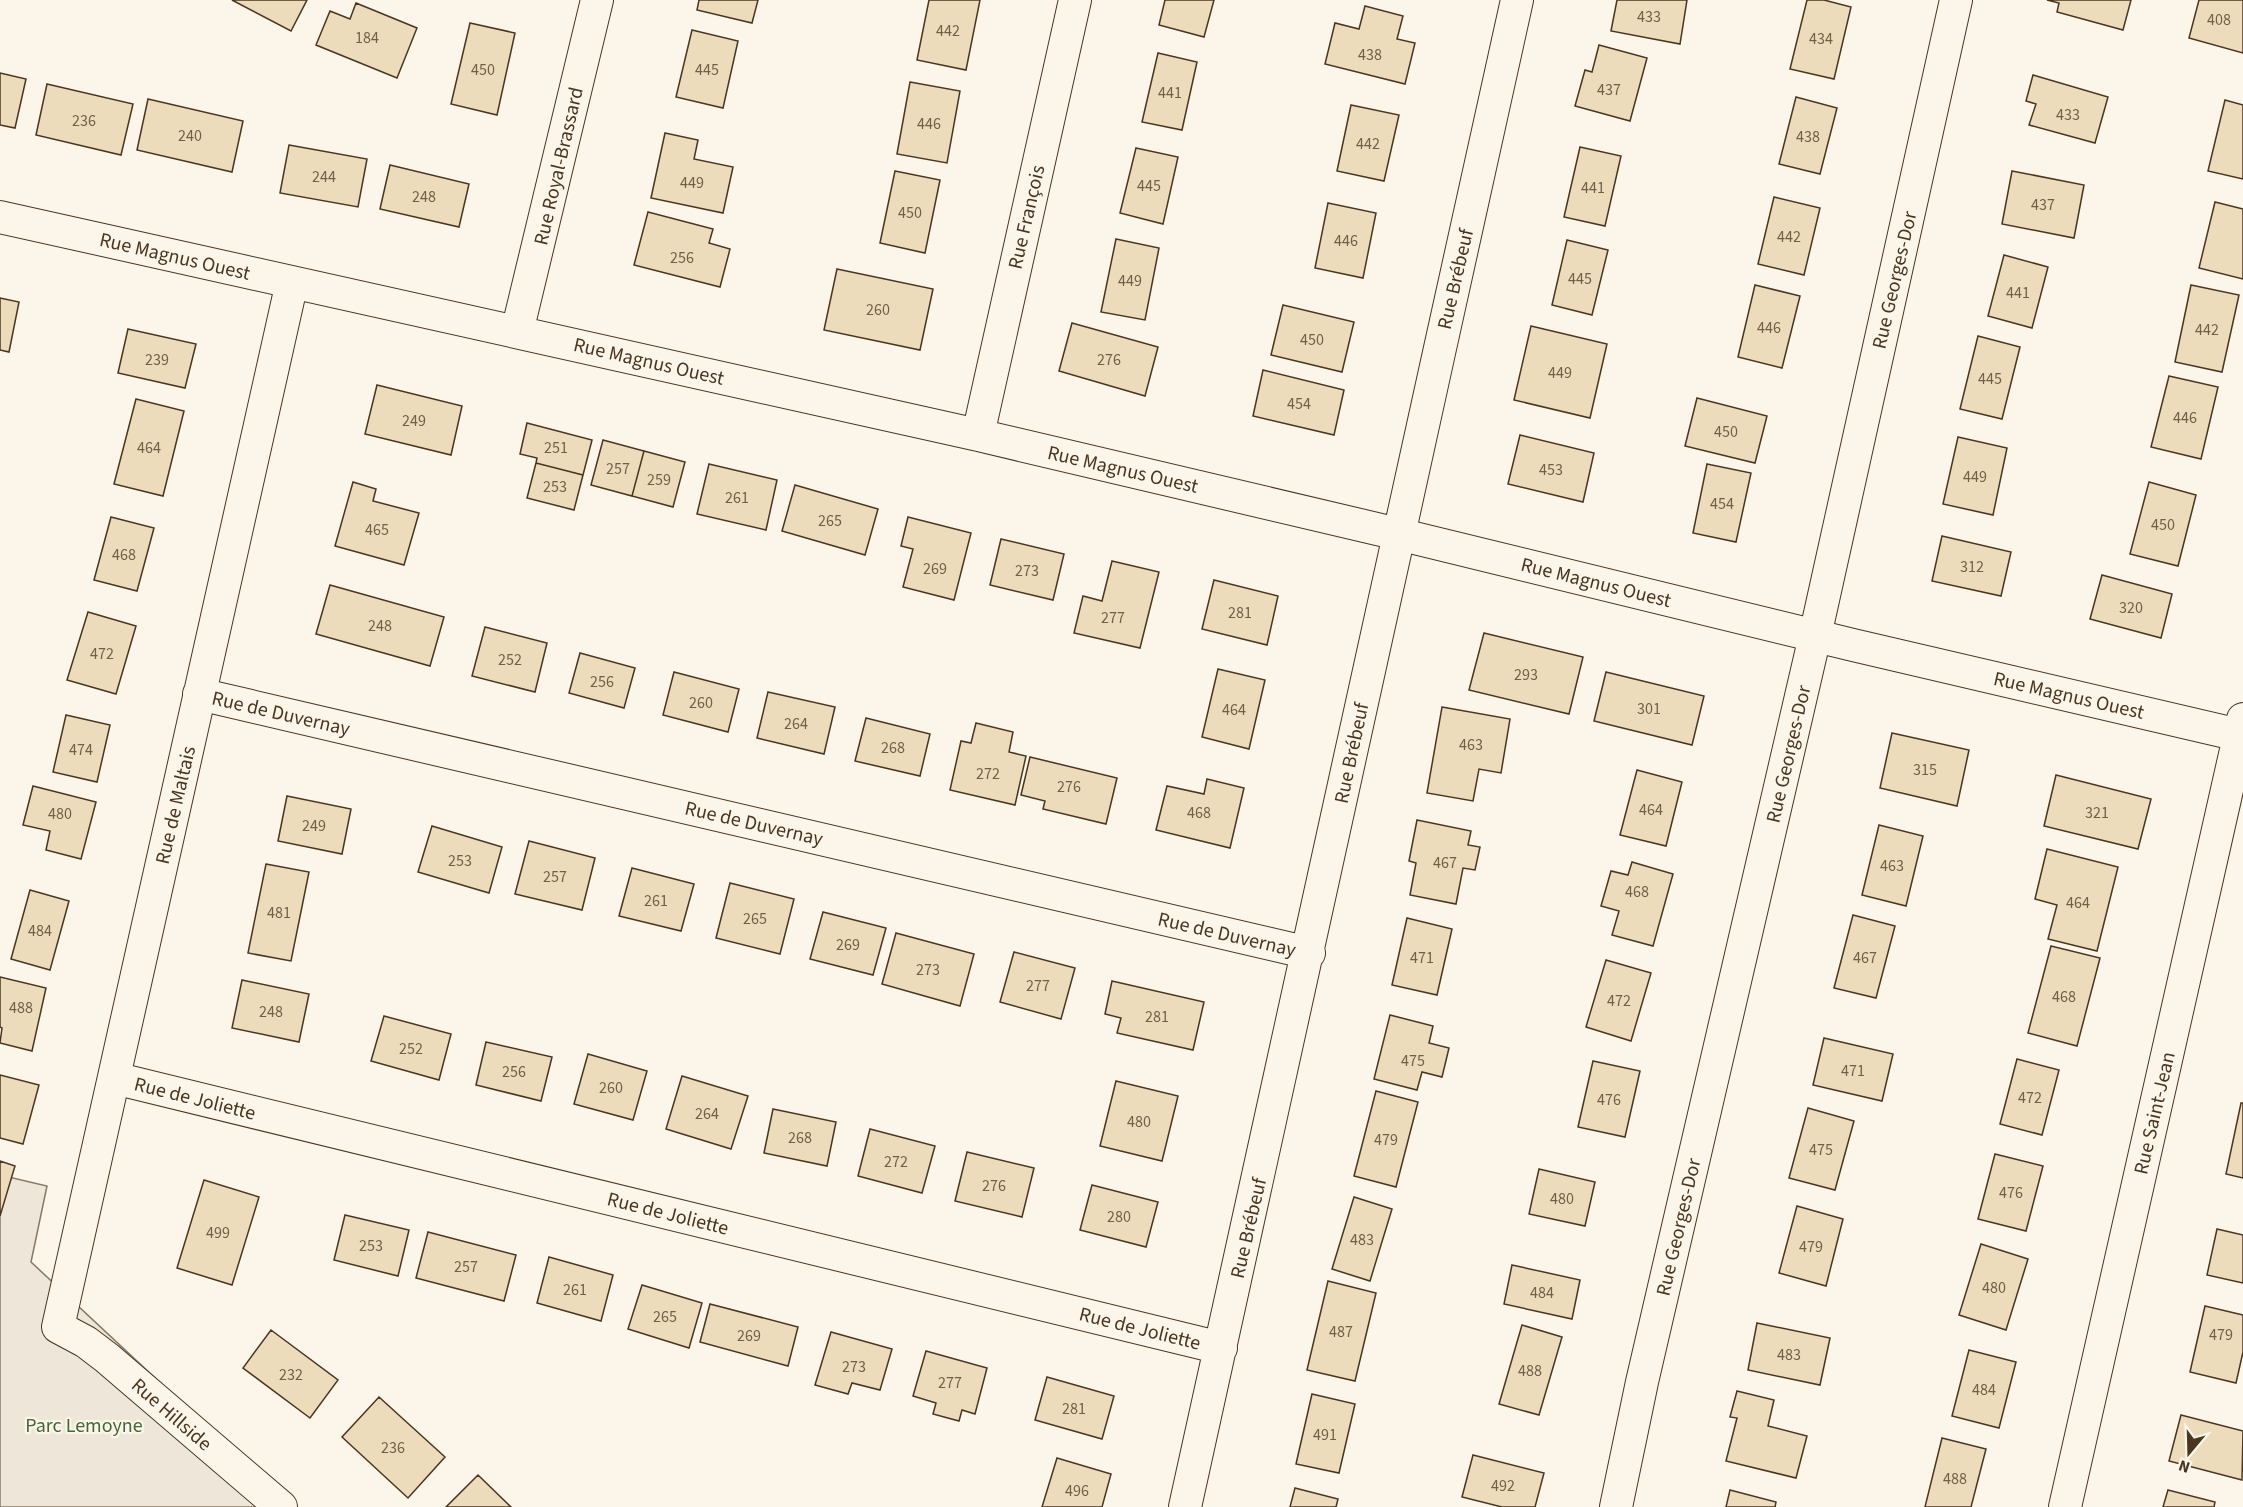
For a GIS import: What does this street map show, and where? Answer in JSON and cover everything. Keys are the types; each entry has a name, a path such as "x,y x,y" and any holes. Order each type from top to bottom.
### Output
{"street":[{"name":"Rue Royal-Brassard","path":"517,332 597,0"},
{"name":"Rue François","path":"978,435 1075,0"},
{"name":"Rue Brébeuf","path":"1185,1507 1309,953 1398,534 1517,0"},
{"name":"Rue Georges-Dor","path":"1616,1507 1642,1382 1815,636 1956,0"},
{"name":"Rue Magnus Ouest","path":"0,217 978,435 1398,534 1815,636 2242,730"},
{"name":"Rue de Maltais","path":"58,1327 292,282"},
{"name":"Rue de Duvernay","path":"199,694 1309,953"},
{"name":"Rue Saint-Jean","path":"2065,1507 2242,730"},
{"name":"Rue de Joliette","path":"114,1078 1221,1348"},
{"name":"Rue Hillside","path":"58,1327 86,1342 107,1358 281,1507"}],"green space":[{"name":"Parc Lemoyne","path":"0,1175 47,1186 31,1262 293,1507 0,1507"}],"building":[{"path":"232,0 307,0 291,31"},
{"path":"699,0 758,0 752,23 697,10"},
{"path":"929,0 980,0 966,70 917,60"},
{"path":"1165,0 1214,0 1204,37 1159,25"},
{"path":"1617,0 1687,0 1680,44 1611,31"},
{"path":"1807,0 1824,0 1851,7 1834,79 1790,69"},
{"path":"2047,0 2131,0 2123,30 2057,12 2059,3"},
{"path":"2199,0 2243,0 2243,53 2189,38"},
{"path":"356,3 417,28 397,78 316,45 330,11 350,19"},
{"path":"1365,6 1403,16 1397,39 1415,43 1405,84 1325,64 1335,23 1359,29"},
{"path":"470,23 515,33 497,115 451,104"},
{"path":"692,30 738,41 723,108 676,97"},
{"path":"1599,45 1647,58 1630,121 1575,106 1585,70 1592,72"},
{"path":"1158,53 1197,62 1182,130 1142,122"},
{"path":"0,73 26,79 15,128 0,125"},
{"path":"2033,75 2108,97 2095,143 2029,125 2036,104 2026,101"},
{"path":"910,82 960,91 947,163 897,154"},
{"path":"47,84 133,104 121,155 36,135"},
{"path":"1796,97 1837,108 1820,174 1779,164"},
{"path":"148,99 243,121 232,172 137,150"},
{"path":"2225,100 2243,105 2243,179 2208,171"},
{"path":"1351,105 1399,115 1384,181 1337,171"},
{"path":"665,133 698,140 694,159 733,167 723,213 651,198"},
{"path":"289,145 367,159 358,207 280,193"},
{"path":"1580,147 1621,156 1605,226 1564,217"},
{"path":"1136,148 1178,157 1163,224 1120,213"},
{"path":"390,165 469,184 459,227 380,209"},
{"path":"895,171 940,180 925,253 880,243"},
{"path":"2012,171 2084,185 2074,238 2002,224"},
{"path":"1774,197 1820,208 1804,275 1758,264"},
{"path":"2215,202 2243,209 2243,279 2199,268"},
{"path":"1328,203 1376,213 1363,278 1315,268"},
{"path":"648,212 713,229 709,243 730,249 720,287 634,265"},
{"path":"1116,239 1159,248 1145,320 1101,312"},
{"path":"1567,240 1608,250 1592,315 1552,305"},
{"path":"2004,255 2048,267 2032,328 1988,316"},
{"path":"837,269 933,289 920,350 824,330"},
{"path":"1755,285 1800,296 1782,368 1738,357"},
{"path":"2191,285 2239,295 2222,372 2175,362"},
{"path":"0,298 19,302 9,352 0,350"},
{"path":"1283,305 1354,322 1342,372 1271,355"},
{"path":"1072,323 1158,347 1145,396 1059,371"},
{"path":"1531,326 1607,344 1590,418 1514,400"},
{"path":"128,329 196,344 185,388 118,373"},
{"path":"1978,336 2020,347 2002,419 1960,409"},
{"path":"1263,370 1344,390 1334,435 1253,416"},
{"path":"2169,376 2218,387 2201,459 2151,447"},
{"path":"377,385 462,406 451,455 365,434"},
{"path":"1697,398 1767,416 1755,463 1685,446"},
{"path":"136,399 184,411 163,496 114,484"},
{"path":"527,423 592,440 583,475 536,463 537,458 520,454"},
{"path":"1520,435 1594,453 1583,502 1508,484"},
{"path":"1958,437 2007,448 1993,515 1943,504"},
{"path":"603,440 644,451 632,496 591,485"},
{"path":"644,451 685,462 673,507 632,496"},
{"path":"536,463 583,475 574,510 527,498"},
{"path":"709,464 777,480 766,530 697,514"},
{"path":"1707,464 1751,473 1736,542 1693,533"},
{"path":"353,482 376,489 373,501 419,513 404,565 335,546"},
{"path":"2149,482 2196,495 2178,566 2130,554"},
{"path":"795,485 878,509 865,555 782,531"},
{"path":"111,517 154,528 137,591 94,580"},
{"path":"908,517 971,533 954,600 903,587 913,549 901,546"},
{"path":"1942,536 2011,552 2001,596 1932,581"},
{"path":"1001,539 1064,554 1053,600 990,585"},
{"path":"1112,561 1159,572 1140,648 1074,633 1083,596 1102,601"},
{"path":"2102,575 2172,594 2161,638 2090,619"},
{"path":"1214,580 1278,596 1267,645 1202,629"},
{"path":"330,585 444,617 430,666 316,634"},
{"path":"88,612 136,626 116,694 67,680"},
{"path":"485,627 547,643 535,692 472,676"},
{"path":"1484,633 1583,657 1569,714 1469,690"},
{"path":"580,653 635,668 624,708 569,693"},
{"path":"1218,669 1265,680 1249,749 1202,737"},
{"path":"674,672 739,689 728,732 663,715"},
{"path":"1606,672 1704,696 1692,745 1594,721"},
{"path":"768,692 835,707 824,754 757,738"},
{"path":"1442,707 1510,719 1501,773 1479,769 1473,801 1427,793"},
{"path":"66,715 110,725 97,782 53,772"},
{"path":"866,718 930,734 920,776 855,761"},
{"path":"976,723 1013,732 1009,752 1026,756 1015,805 950,790 961,741 971,743"},
{"path":"1892,733 1969,750 1957,806 1880,788"},
{"path":"1030,757 1117,778 1106,824 1043,809 1045,801 1021,795"},
{"path":"1637,770 1682,782 1666,846 1620,835"},
{"path":"2056,775 2151,799 2138,849 2044,826"},
{"path":"1207,779 1244,788 1230,848 1156,830 1167,786 1204,794"},
{"path":"33,786 96,802 81,859 46,850 50,831 23,825"},
{"path":"287,796 351,809 342,854 278,841"},
{"path":"1417,820 1471,831 1468,845 1480,847 1475,870 1463,868 1456,904 1410,895 1416,863 1409,861"},
{"path":"1879,825 1923,836 1906,906 1862,895"},
{"path":"432,826 502,847 489,893 418,872"},
{"path":"529,841 595,858 582,910 515,894"},
{"path":"2047,849 2118,867 2097,951 2048,939 2057,905 2035,899"},
{"path":"1632,862 1673,874 1653,946 1612,935 1619,911 1601,906 1611,871 1628,875"},
{"path":"266,864 309,872 291,961 248,953"},
{"path":"632,868 694,884 681,931 619,916"},
{"path":"730,883 794,899 780,954 716,938"},
{"path":"30,890 69,901 50,970 11,959"},
{"path":"823,912 886,928 873,975 810,959"},
{"path":"1853,915 1895,926 1876,998 1834,988"},
{"path":"1407,918 1452,929 1437,995 1392,985"},
{"path":"896,933 974,954 960,1006 882,984"},
{"path":"2051,946 2100,958 2077,1046 2028,1033"},
{"path":"1014,952 1075,968 1061,1019 1000,1002"},
{"path":"1606,960 1651,973 1631,1041 1586,1027"},
{"path":"0,977 46,988 32,1051 0,1043 2,1028 0,1027"},
{"path":"242,980 309,994 299,1042 232,1028"},
{"path":"1112,981 1204,1002 1193,1050 1117,1033 1121,1018 1105,1014"},
{"path":"1390,1015 1433,1026 1429,1043 1449,1048 1442,1077 1422,1072 1417,1090 1374,1079"},
{"path":"384,1016 451,1034 439,1080 371,1061"},
{"path":"1824,1038 1893,1054 1882,1101 1813,1085"},
{"path":"486,1042 552,1057 541,1101 476,1085"},
{"path":"588,1054 647,1071 633,1120 574,1104"},
{"path":"2017,1059 2059,1070 2042,1135 2000,1124"},
{"path":"1593,1061 1640,1071 1625,1137 1578,1127"},
{"path":"0,1075 39,1085 23,1144 0,1138"},
{"path":"682,1076 748,1096 731,1149 666,1129"},
{"path":"1116,1081 1178,1096 1162,1161 1100,1146"},
{"path":"1376,1091 1418,1102 1396,1187 1354,1176"},
{"path":"2241,1103 2243,1103 2243,1178 2226,1174"},
{"path":"1808,1108 1854,1121 1835,1190 1789,1178"},
{"path":"773,1109 836,1122 827,1166 764,1153"},
{"path":"870,1129 935,1146 922,1193 858,1176"},
{"path":"967,1152 1034,1168 1022,1217 955,1201"},
{"path":"1995,1154 2043,1166 2026,1231 1978,1219"},
{"path":"0,1161 15,1166 0,1216"},
{"path":"1539,1169 1595,1182 1585,1226 1529,1214"},
{"path":"204,1180 259,1197 232,1285 177,1268"},
{"path":"1092,1185 1158,1202 1146,1247 1080,1230"},
{"path":"1354,1197 1392,1209 1370,1281 1332,1269"},
{"path":"1797,1206 1843,1219 1826,1286 1779,1273"},
{"path":"345,1215 409,1230 398,1276 334,1260"},
{"path":"2217,1229 2243,1235 2243,1283 2207,1275"},
{"path":"428,1232 516,1255 504,1301 416,1278"},
{"path":"1981,1244 2028,1259 2006,1330 1959,1315"},
{"path":"549,1257 613,1275 601,1321 537,1303"},
{"path":"1512,1265 1580,1280 1572,1319 1504,1304"},
{"path":"1328,1281 1376,1293 1355,1381 1307,1370"},
{"path":"642,1285 702,1303 689,1348 628,1329"},
{"path":"710,1304 798,1327 788,1366 700,1342"},
{"path":"2205,1306 2243,1315 2243,1352 2236,1383 2190,1372"},
{"path":"1757,1323 1830,1338 1820,1385 1748,1370"},
{"path":"1522,1325 1562,1337 1539,1415 1499,1404"},
{"path":"271,1330 338,1380 310,1418 243,1368"},
{"path":"831,1332 892,1349 880,1390 852,1383 848,1394 815,1385"},
{"path":"1969,1350 2016,1362 1999,1428 1952,1416"},
{"path":"926,1351 987,1368 975,1414 962,1410 959,1421 933,1414 936,1403 913,1396"},
{"path":"1047,1377 1114,1396 1102,1439 1035,1420"},
{"path":"1737,1391 1774,1400 1768,1426 1807,1436 1796,1478 1726,1461 1737,1418 1730,1417"},
{"path":"1312,1394 1355,1404 1339,1473 1296,1464"},
{"path":"379,1397 445,1457 408,1498 342,1437"},
{"path":"2181,1415 2243,1431 2242,1480 2169,1461"},
{"path":"1942,1438 1986,1449 1971,1507 1925,1507"},
{"path":"1473,1455 1544,1473 1535,1507 1502,1507 1462,1497"},
{"path":"1057,1458 1111,1474 1102,1507 1042,1507"},
{"path":"478,1475 511,1507 446,1507"},
{"path":"1295,1488 1338,1499 1336,1507 1290,1507"},
{"path":"1730,1490 1776,1502 1775,1507 1726,1507"},
{"path":"2168,1490 2215,1502 2214,1507 2163,1507"}]}
